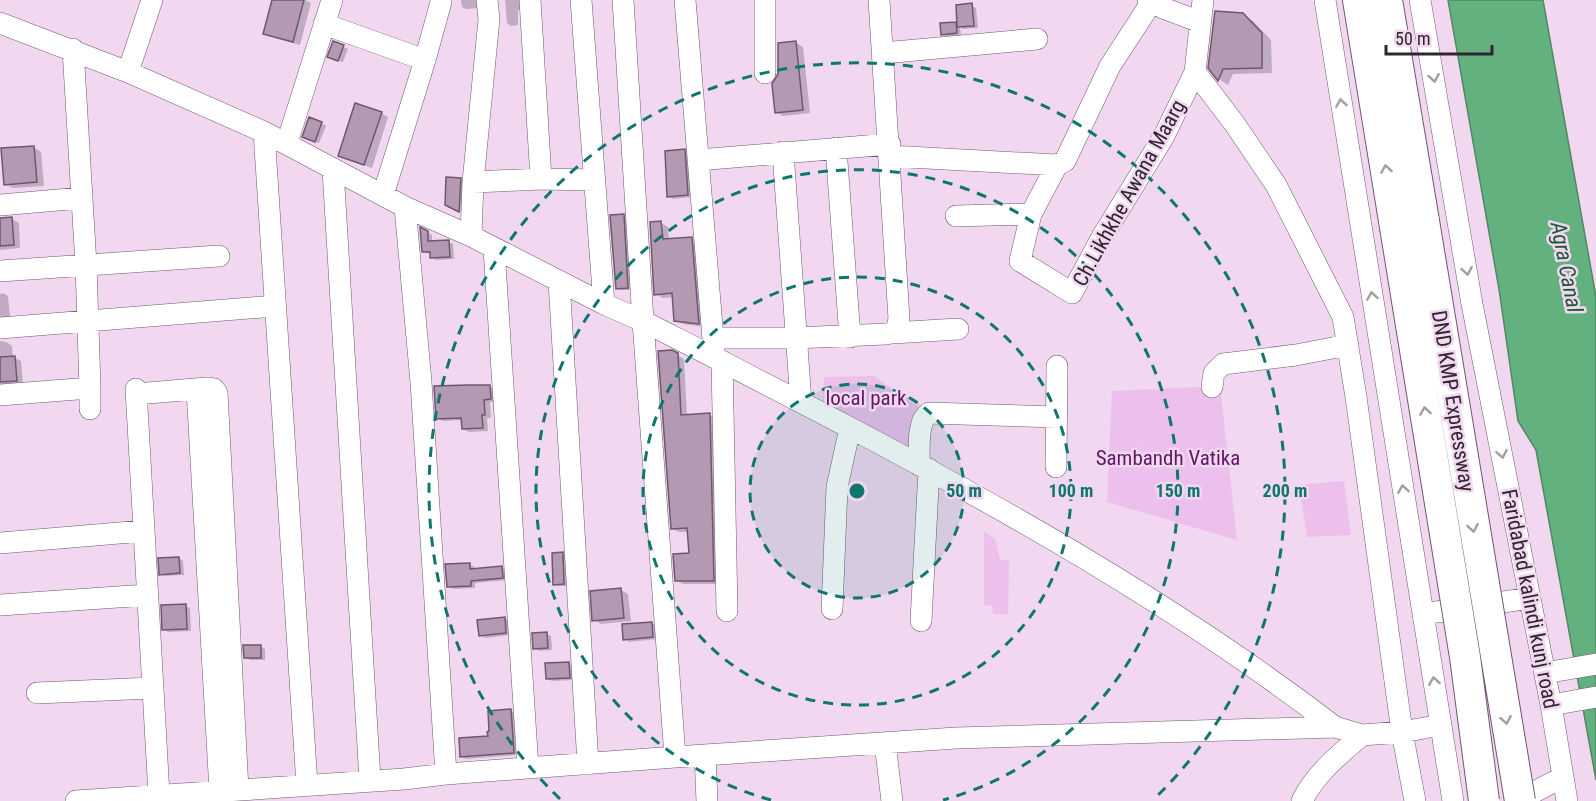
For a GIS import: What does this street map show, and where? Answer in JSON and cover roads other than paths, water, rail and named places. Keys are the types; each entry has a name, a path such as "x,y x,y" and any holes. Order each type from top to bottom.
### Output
{"highway":[{"name":"DND KMP Expressway","path":"1358,0 1465,657 1484,801"},
{"name":"DND KMP Expressway","path":"1387,0 1519,801"}],"street":[{"path":"128,72 152,0"},
{"path":"287,144 332,0"},
{"path":"471,236 473,182 489,19 487,0"},
{"path":"531,0 541,179"},
{"path":"581,0 604,304"},
{"path":"623,0 675,757"},
{"path":"685,0 716,352 727,611"},
{"path":"765,0 765,73"},
{"path":"880,0 899,319 897,328 892,333"},
{"path":"1203,0 1195,72 1234,123 1276,185 1343,317 1402,732 1414,800"},
{"path":"1325,0 1454,801"},
{"name":"Faridabad kalindi kunj road","path":"1420,0 1470,293 1530,598 1560,704 1563,777 1567,801"},
{"path":"1150,1 1200,22"},
{"name":"Ch.Likhkhe Awana Maarg","path":"1150,1 1110,66 1070,153 1065,161 1057,165 1031,214 1020,261 1072,293 1102,237 1164,136 1195,72"},
{"path":"383,195 441,2"},
{"path":"0,23 73,49 264,132 405,207 471,236 604,304 716,352 801,402 924,467 1045,536 1222,645 1274,680 1335,727"},
{"path":"324,24 425,60"},
{"path":"883,53 1037,39"},
{"path":"73,49 86,265 90,409"},
{"path":"264,132 307,785"},
{"path":"698,160 836,148 890,150 1057,165"},
{"path":"836,148 850,337"},
{"path":"783,153 801,402"},
{"path":"333,170 370,780"},
{"path":"473,182 541,179 595,180"},
{"path":"0,205 81,198"},
{"path":"405,207 421,382 446,774"},
{"path":"956,216 1031,214"},
{"path":"494,249 528,768"},
{"path":"0,271 219,256"},
{"path":"559,281 588,764"},
{"path":"0,328 274,306"},
{"path":"716,352 795,338 850,337 958,329"},
{"path":"1212,387 1214,373 1223,364 1296,355 1348,345"},
{"path":"1056,467 1057,366"},
{"path":"0,395 90,388"},
{"path":"156,797 136,392 214,389 217,393 229,791"},
{"path":"921,621 924,467 922,424 926,415 929,413 1057,417"},
{"path":"832,609 837,488 850,428"},
{"path":"0,543 143,531"},
{"path":"0,605 147,596"},
{"path":"1423,614 1530,598"},
{"path":"1552,671 1596,664"},
{"path":"38,693 152,688"},
{"path":"1560,704 1596,697"},
{"path":"76,801 968,737 1335,727 1362,735 1402,732 1441,725"},
{"path":"1302,801 1307,790 1326,767 1362,735"},
{"path":"885,742 892,801"},
{"path":"705,755 707,801"},
{"path":"1519,801 1563,777"}],"water":[{"name":"Agra Canal","path":"1448,0 1543,0 1596,297 1596,780 1536,450 1518,421 1499,289"}],"park label":[{"name":"local park","path":"866,398"},
{"name":"Sambandh Vatika","path":"1168,458"}]}
